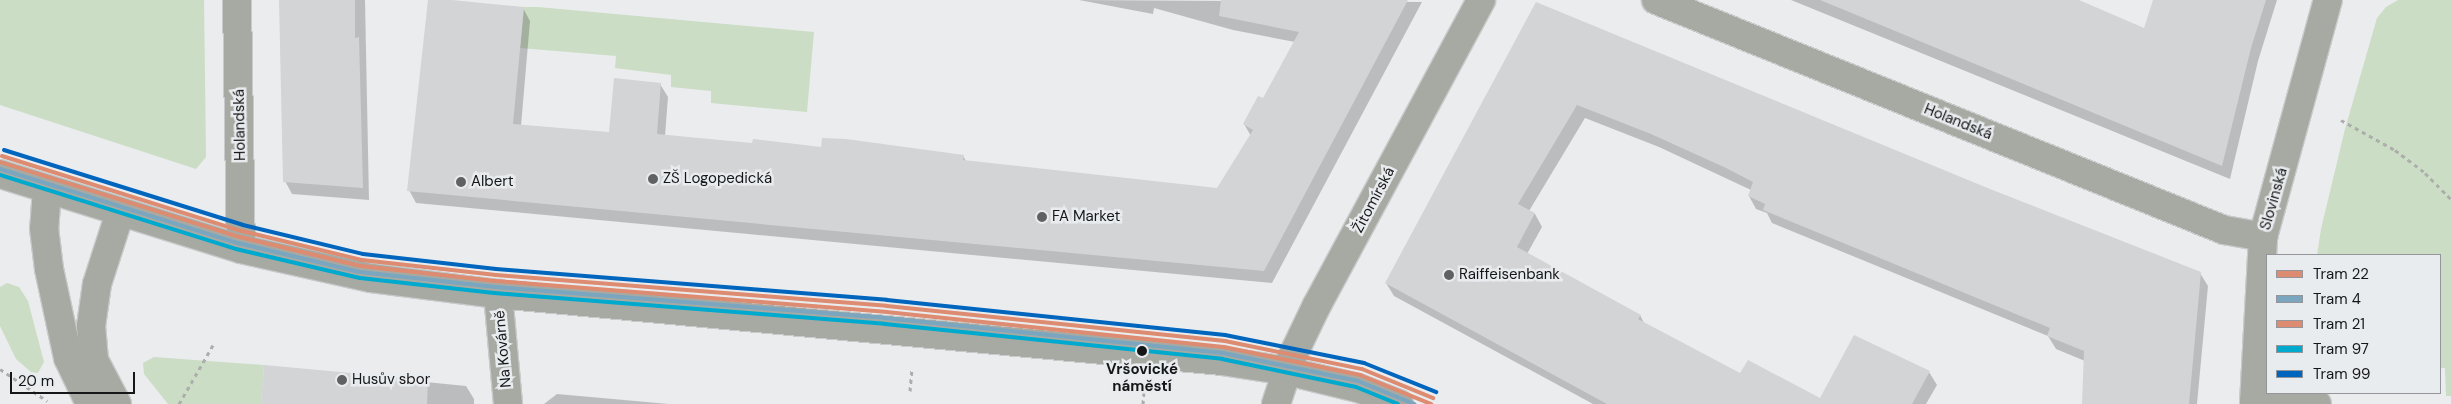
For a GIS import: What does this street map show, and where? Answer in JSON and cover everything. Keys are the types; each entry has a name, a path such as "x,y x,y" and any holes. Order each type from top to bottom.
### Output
{"street":[{"name":"Holandská","path":"237,0 242,192 241,249"},
{"name":"Žitomírská","path":"1276,404 1287,371 1317,305 1481,0"},
{"name":"Holandská","path":"1656,0 2224,230 2263,237"},
{"name":"Slovinská","path":"2254,402 2263,237 2328,0"},
{"path":"0,174 120,213 241,249 371,278 498,294 1222,361 1287,371 1358,388 1399,404"},
{"path":"47,189 44,228 49,269 68,358 90,404"},
{"path":"117,404 94,360 91,326 97,284 120,213"},
{"name":"Na Kovárně","path":"498,294 508,404"},
{"path":"2254,402 2317,404"}],"path":[{"path":"2341,120 2395,150 2425,173 2451,199"},
{"path":"179,404 213,345"},
{"path":"910,391 913,362"},
{"path":"0,369 52,404"}],"green space":[{"path":"0,0 204,0 206,157 196,169 0,105"},
{"path":"2398,0 2451,0 2451,396 2446,396 2445,368 2441,368 2441,254 2317,254 2321,229 2345,129 2377,18 2386,7"},
{"path":"524,7 814,32 807,112 711,103 711,91 671,87 671,75 615,68 616,56 520,48"},
{"path":"7,283 19,287 28,301 44,362 38,373 31,372 16,359 0,326 0,287"},
{"path":"154,357 264,365 261,404 168,404 144,374 143,363"}],"building":[{"path":"279,0 355,0 355,38 359,37 363,188 283,182"},
{"path":"428,0 452,0 524,7 513,124 609,132 614,78 661,83 657,134 752,143 753,139 821,147 822,138 846,139 964,155 963,160 1217,188 1253,130 1243,124 1258,96 1263,98 1299,32 1219,16 1221,0 1408,0 1264,271 407,191"},
{"path":"1820,0 2079,0 2144,28 2153,0 2266,0 2251,48 2222,166"},
{"path":"1536,2 1990,189 2201,272 2189,404 2082,404 2084,351 2047,336 2050,328 1763,210 1765,204 1748,196 1753,182 1651,134 1577,105 1518,204 1535,213 1517,247 1641,315 1638,319 1740,373 1748,360 1820,398 1854,335 1930,371 1912,404 1607,404 1385,283"},
{"name":"Husův sbor","path":"264,365 428,380 427,404 261,404"}],"tram line":[{"name":"99","path":"4,150 243,225 363,254 496,269 887,300 1225,335 1364,363 1436,392"},
{"name":"21","path":"2,156 242,231 362,260 496,275 887,306 1225,341 1362,369 1433,398"},
{"name":"22","path":"0,162 240,237 361,266 495,281 886,312 1224,347 1360,375 1431,404"},
{"name":"4","path":"0,169 238,243 360,272 495,287 885,318 1223,353 1358,381 1414,404"},
{"name":"97","path":"0,175 236,249 360,278 494,293 885,324 1222,359 1356,387 1398,404"}],"place":[{"name":"ZŠ Logopedická","path":"653,179"},
{"name":"Albert","path":"461,182"},
{"name":"FA Market","path":"1042,217"},
{"name":"Raiffeisenbank","path":"1449,275"},
{"name":"Vršovické náměstí","path":"1142,351"},
{"name":"Husův sbor","path":"342,380"}]}
